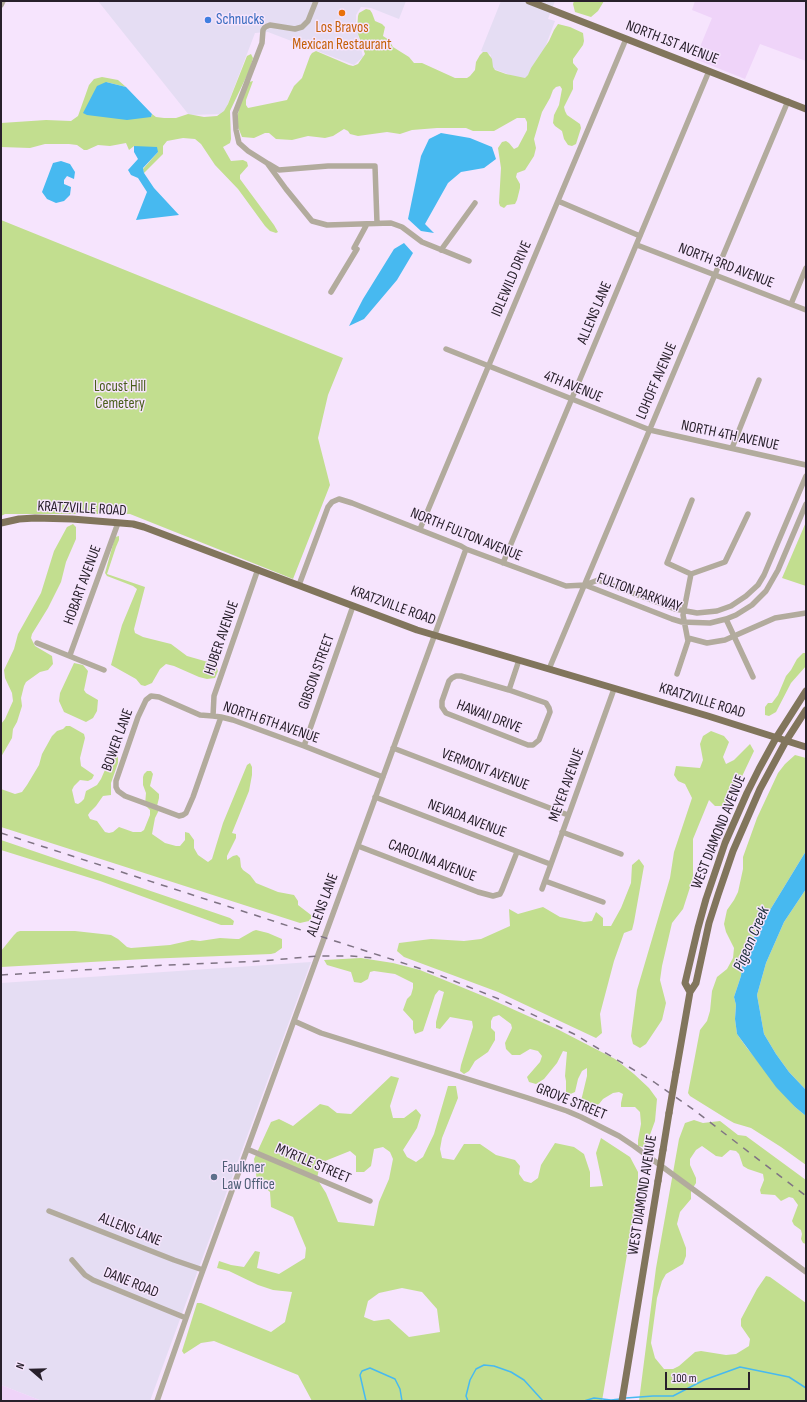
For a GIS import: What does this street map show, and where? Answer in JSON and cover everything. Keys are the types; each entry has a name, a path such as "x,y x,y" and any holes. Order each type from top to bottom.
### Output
{"main road":[{"name":"NORTH 1ST AVENUE","path":"529,1 806,109"},
{"name":"KRATZVILLE ROAD","path":"1,523 19,519 35,518 133,524 155,530 398,624 708,716 806,747"},
{"name":"WEST DIAMOND AVENUE","path":"690,992 686,983 698,928 715,871 728,837 747,793 776,738 806,691"},
{"name":"WEST DIAMOND AVENUE","path":"622,1401 690,992 696,983 710,923 733,851 760,789 786,741 806,710"}],"street":[{"path":"1,5 3,1"},
{"path":"316,1 308,21 302,27 295,29 273,25 265,27 262,43 236,113 236,130 239,143 248,151 279,170 328,166 375,166 377,223"},
{"name":"IDLEWILD DRIVE","path":"420,529 626,39"},
{"name":"ALLENS LANE","path":"503,563 709,71"},
{"name":"LOHOFF AVENUE","path":"549,670 788,101"},
{"path":"267,163 312,221 327,225 391,223 399,226 416,238 469,261"},
{"path":"558,201 640,236"},
{"path":"441,250 475,203"},
{"path":"331,292 356,249 354,248 368,224"},
{"name":"NORTH 3RD AVENUE","path":"637,245 806,310"},
{"path":"791,304 806,268"},
{"path":"446,349 489,366"},
{"name":"4TH AVENUE","path":"489,366 650,430"},
{"path":"732,448 759,380"},
{"name":"NORTH 4TH AVENUE","path":"650,430 806,465"},
{"name":"FULTON PARKWAY","path":"585,585 598,580 684,612 708,612 723,609 746,596 758,585 768,566 806,476"},
{"name":"NORTH FULTON AVENUE","path":"299,585 328,507 332,502 338,499 352,502 466,549 566,586 585,585"},
{"path":"692,500 667,563 691,574 725,562 748,514"},
{"name":"FULTON PARKWAY","path":"585,585 672,619 684,622 710,623 726,619 752,605 766,591 778,570 806,504"},
{"name":"HOBART AVENUE","path":"70,655 118,523"},
{"name":"ALLENS LANE","path":"157,1401 203,1270 466,549"},
{"name":"HUBER AVENUE","path":"213,716 214,696 258,569"},
{"path":"677,674 687,646 688,638 684,622 684,612 691,574"},
{"name":"GIBSON STREET","path":"304,746 353,606"},
{"path":"688,638 707,642 724,640 775,618 806,613"},
{"path":"726,619 753,677"},
{"path":"38,643 104,670"},
{"path":"509,690 519,660"},
{"name":"HAWAII DRIVE","path":"461,676 509,690 544,702 549,708 549,716 541,737 538,742 533,745 528,745 448,714 442,707 442,701 449,682 454,677 461,676"},
{"name":"MEYER AVENUE","path":"542,889 614,689"},
{"name":"NORTH 6TH AVENUE","path":"151,696 158,697 200,715 213,716 239,722 383,778"},
{"name":"BOWER LANE","path":"151,696 146,700 142,708 116,780 116,788 120,793 179,816 186,814 221,718"},
{"name":"VERMONT AVENUE","path":"393,748 568,815"},
{"name":"NEVADA AVENUE","path":"376,797 550,864"},
{"path":"562,832 621,854"},
{"name":"CAROLINA AVENUE","path":"358,846 491,896 498,894 502,890 517,852"},
{"path":"545,881 603,902"},
{"name":"GROVE STREET","path":"294,1021 320,1033 567,1111 592,1122 619,1136 634,1146 806,1272"},
{"name":"MYRTLE STREET","path":"247,1149 370,1201"},
{"name":"ALLENS LANE","path":"49,1211 203,1270"},
{"name":"DANE ROAD","path":"72,1260 85,1275 93,1280 186,1318"}],"shaded area":[{"path":"98,1 406,1 399,19 371,8 361,7 356,15 356,26 363,57 354,65 268,32 255,33 224,114 189,115"},
{"path":"501,1 555,1 548,19 555,21 543,53 526,81 486,66 491,55 481,51"},
{"path":"695,1 806,1 806,61 760,44 745,79 695,59 712,18 692,10"},
{"path":"311,962 150,1401 42,1401 1,1385 1,983"},
{"path":"1,1385 42,1401 1,1401"}],"green space":[{"path":"574,1 604,1 598,11 591,17 575,12 573,4"},
{"path":"366,9 370,10 375,21 385,27 383,36 389,40 393,47 409,57 414,63 422,63 455,78 467,78 470,76 475,70 476,62 480,55 483,52 487,52 492,59 495,70 525,78 558,24 570,27 583,33 583,45 573,59 573,63 578,69 573,81 573,89 564,107 567,115 580,124 581,128 576,144 572,146 568,145 564,139 562,131 553,123 562,89 560,86 556,87 542,112 534,139 536,148 534,156 525,170 517,173 516,177 520,184 520,188 517,200 515,204 507,205 504,208 500,206 499,203 501,168 498,148 502,142 506,141 514,149 518,147 527,130 527,122 525,118 517,118 494,131 473,131 466,128 437,128 412,130 400,134 387,132 358,136 350,134 344,129 333,136 325,138 308,136 292,140 276,139 269,133 265,133 254,138 242,137 236,122 242,96 249,82 253,81 246,100 246,105 248,108 287,100 294,86 302,78 310,56 316,51 349,65 353,66 358,64 365,54 357,31 358,16 359,13"},
{"path":"251,54 253,58 250,69 230,111 230,143 223,147 231,161 243,160 247,162 248,166 240,175 240,179 274,225 278,232 276,233 270,231 265,226 238,189 215,165 201,144 195,139 183,138 167,141 163,146 163,154 144,173 143,169 158,152 134,146 129,150 126,143 110,146 98,145 87,150 84,150 77,145 69,144 45,144 30,148 1,147 1,123 46,120 71,121 78,116 89,85 94,79 102,77 118,80 126,87 106,82 151,117 152,114 156,117 164,118 176,118 188,114 204,117 217,116 224,111 228,104 247,56"},
{"name":"Locust Hill Cemetery","path":"1,220 343,358 328,395 318,438 330,485 293,579 130,514 5,514 1,516"},
{"path":"806,522 806,586 782,578"},
{"path":"73,524 76,527 76,539 66,562 61,582 31,638 35,646 52,656 53,664 48,670 40,672 26,682 21,698 22,706 13,729 12,738 1,757 1,724 5,719 13,701 12,693 5,678 4,670 14,649 18,634 41,593 54,551 67,527"},
{"path":"119,536 119,540 107,574 145,587 134,629 135,633 143,637 171,644 187,656 215,664 218,671 215,678 207,679 199,677 166,664 160,669 152,683 145,686 141,685 136,679 111,665 122,625 137,589 107,576 105,573 115,537"},
{"path":"803,653 806,653 806,666 791,683 776,712 769,716 765,715 765,707 768,703 772,703 778,695 786,676 797,659"},
{"path":"74,663 83,665 88,671 84,690 86,693 98,700 97,711 93,718 86,722 64,712 59,701 60,693"},
{"path":"66,726 70,726 84,734 85,738 80,758 81,766 94,775 92,779 88,781 80,780 74,786 72,790 75,803 78,804 81,802 84,799 86,791 97,785 111,756 115,754 118,757 118,763 111,783 111,795 103,796 88,815 90,819 97,821 105,832 109,833 113,832 119,827 133,832 141,832 144,830 150,815 150,810 145,805 146,793 143,785 143,777 147,771 151,771 153,774 150,786 159,794 157,806 159,810 155,818 152,834 165,843 180,846 185,840 185,832 189,833 194,840 194,848 198,855 208,862 212,859 223,823 247,765 250,763 252,767 252,775 249,791 232,833 236,834 236,838 227,856 227,860 237,855 240,858 241,867 243,870 250,875 256,883 278,892 294,895 298,901 298,905 311,915 311,919 300,923 1,827 1,789 15,794 22,792 39,765 42,754 52,736"},
{"path":"711,731 724,736 729,742 723,757 726,764 734,760 750,744 754,751 728,806 715,806 709,800 693,839 693,878 683,909 672,923 662,966 660,980 666,1003 662,1020 646,1044 640,1048 633,1044 631,1036 637,990 670,878 674,852 692,798 685,784 678,781 674,775 676,766 700,768 703,760 700,744 703,736"},
{"path":"795,755 806,758 806,851 756,933 743,961 741,976 734,997 736,1005 735,1019 737,1034 795,1107 806,1116 806,1165 751,1128 734,1123 690,1096 688,1093 700,1030 707,1021 710,1011 712,991 717,977 727,969 733,958 734,948 726,932 724,924 727,910 738,892 743,869 743,857 757,818 778,773"},
{"path":"1,840 230,918 234,921 233,925 221,925 100,881 1,850"},
{"path":"639,859 644,866 634,922 632,930 624,933 614,961 600,1014 602,1033 596,1038 498,992 404,957 397,951 399,943 431,939 464,941 481,939 510,926 509,909 518,914 543,907 560,917 584,922 592,921 596,912 603,918 603,926 611,926 621,908 631,883 632,865"},
{"path":"806,889 806,1090 789,1072 764,1034 757,995 766,963 784,922"},
{"path":"256,930 282,939 282,948 271,954 1,967 1,951 14,935 20,931 75,931 111,935 127,947 131,948 170,945 192,940 200,941 220,938 239,939"},
{"path":"361,958 393,963 420,970 488,998 559,1030 615,1059 649,1088 657,1099 655,1121 647,1143 643,1147 638,1146 641,1124 640,1112 635,1107 621,1107 623,1094 619,1092 613,1093 593,1107 583,1107 581,1101 587,1076 587,1068 582,1071 578,1079 575,1092 566,1096 565,1076 567,1052 563,1051 557,1063 544,1079 536,1084 529,1082 527,1077 540,1062 542,1056 538,1051 530,1049 520,1055 512,1055 506,1049 505,1043 512,1028 511,1024 499,1015 493,1017 491,1021 491,1028 495,1032 495,1040 488,1052 475,1061 469,1071 464,1074 460,1071 473,1027 472,1021 450,1017 440,1029 436,1028 436,1022 444,992 439,990 435,995 423,1031 415,1034 413,1029 413,1021 403,1010 407,999 411,995 413,983 395,974 374,971 370,972 368,979 361,983 354,982 351,972 327,965 324,960"},
{"path":"391,1076 399,1078 390,1106 393,1118 404,1118 416,1109 421,1115 417,1128 403,1150 407,1157 416,1162 423,1157 434,1134 448,1086 456,1086 458,1098 442,1138 440,1149 442,1158 454,1160 464,1144 480,1144 496,1155 515,1160 520,1166 519,1174 524,1181 531,1183 538,1178 541,1165 555,1143 574,1147 584,1154 590,1172 590,1187 603,1186 596,1153 601,1138 630,1157 638,1172 638,1190 602,1401 312,1401 298,1375 214,1341 201,1343 184,1354 182,1351 197,1303 201,1303 271,1332 285,1322 292,1292 273,1290 258,1285 229,1271 217,1268 219,1261 244,1267 255,1251 260,1252 257,1268 279,1274 305,1258 306,1248 293,1217 271,1207 270,1192 257,1181 254,1159 271,1122 279,1119 293,1126 320,1104 328,1106 337,1113 351,1114","holes":["383,1147 390,1152 393,1159 389,1179 379,1202 374,1226 338,1222 326,1193 317,1179 320,1163 350,1151 356,1156 356,1172 364,1172 371,1166 374,1149","402,1288 422,1292 437,1309 440,1332 409,1337 389,1319 374,1321 364,1317 368,1301 379,1293"]},
{"path":"694,1120 703,1123 720,1121 738,1135 746,1136 806,1180 806,1244 803,1243 801,1239 801,1230 794,1225 792,1221 798,1205 793,1198 789,1197 781,1201 775,1195 761,1194 760,1190 764,1180 763,1174 743,1166 739,1154 736,1151 730,1150 722,1157 716,1156 702,1146 696,1150 690,1159 690,1165 696,1178 696,1183 691,1191 691,1199 680,1212 677,1224 686,1248 686,1256 683,1264 666,1274 662,1281 657,1298 651,1343 655,1358 664,1369 673,1369 679,1366 695,1352 701,1351 726,1355 736,1354 749,1346 750,1339 741,1326 741,1319 757,1289 766,1276 770,1277 806,1303 806,1401 639,1401 656,1268 679,1139 685,1123"}],"water":[{"path":"106,82 126,87 152,114 151,117 127,120 87,115 83,113 97,86"},
{"path":"441,133 470,138 492,147 496,159 484,168 461,172 448,183 425,224 434,233 421,231 408,219 421,156 429,139"},
{"path":"134,146 157,147 158,152 143,168 144,173 154,188 179,215 136,220 147,192 138,178 131,175 128,170 138,159 134,152"},
{"path":"61,161 70,164 75,172 74,179 67,176 64,180 64,184 71,187 70,195 64,201 56,203 47,199 42,192 53,163"},
{"path":"404,243 413,253 397,280 364,319 349,326 363,299 394,249"},
{"path":"806,851 806,889 784,922 766,963 757,995 764,1034 789,1072 806,1090 806,1116 776,1087 737,1034 735,1019 736,1005 734,997 741,976 743,961 756,933"}],"waterway":[{"path":"468,1401 466,1396 470,1380 476,1369 484,1365 494,1366 511,1372 524,1380 543,1401"},
{"path":"626,1398 673,1396 704,1380 740,1367 789,1377 806,1388"},
{"path":"366,1401 360,1375 362,1371 370,1368 395,1379 400,1389 402,1401"},
{"path":"584,1401 594,1398 611,1400 620,1399"}],"railway":[{"path":"1,833 434,973 504,1001 574,1034 654,1082 694,1110 806,1196"},
{"path":"1,975 262,961 317,956 374,958"}],"place":[{"name":"Los Bravos Mexican Restaurant","path":"342,13"},
{"name":"Schnucks","path":"208,20"},
{"name":"Faulkner Law Office","path":"214,1177"}],"water label":[{"name":"Pigeon Creek","path":"752,939"}]}
